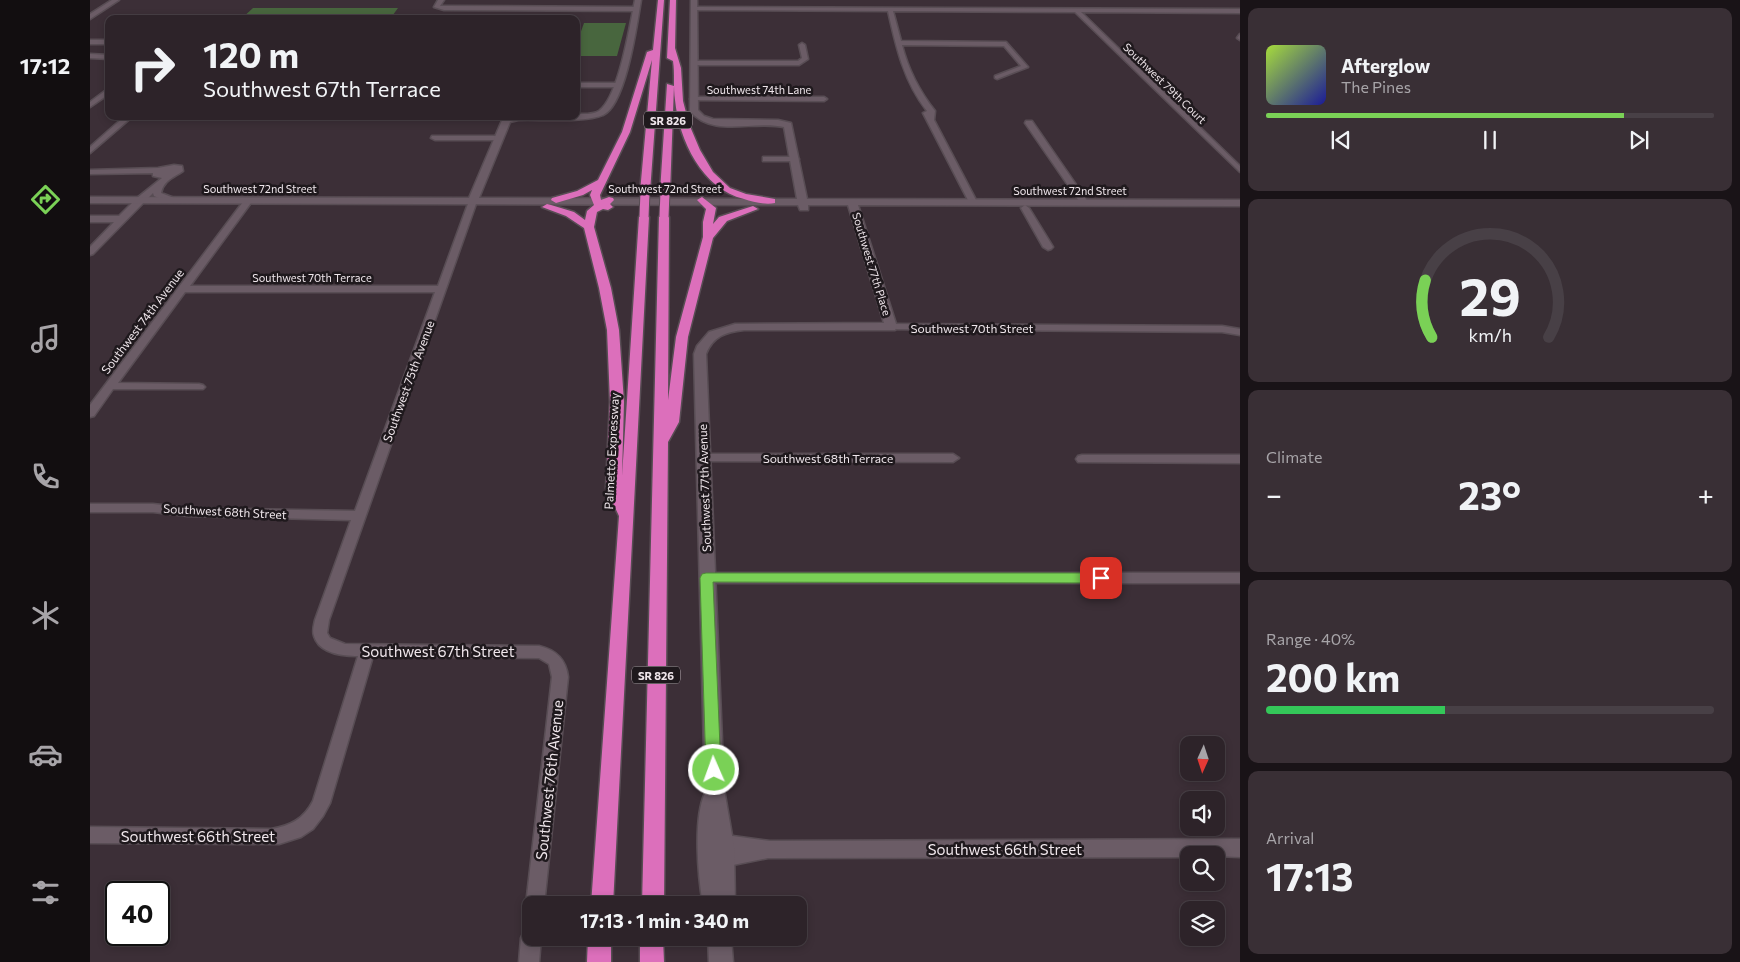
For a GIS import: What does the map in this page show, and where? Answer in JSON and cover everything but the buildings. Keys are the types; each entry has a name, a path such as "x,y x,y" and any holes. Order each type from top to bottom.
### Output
{"highway":[{"name":"Palmetto Expressway","path":"603,896 627,517 645,192 661,0"},
{"name":"SR 826","path":"653,896 664,217 674,0"},
{"path":"659,445 672,422 682,337 708,237 709,205 722,195 719,184 701,161 683,120 679,101 677,58 672,49"},
{"path":"556,200 580,194 600,182 626,132 651,52 657,50"},
{"path":"600,182 602,204 590,214 589,227 605,288 613,330 617,402 614,488 627,517"},
{"path":"719,184 741,196 771,201"},
{"path":"547,207 570,214 589,227"},
{"path":"708,237 723,219 753,208"},
{"path":"599,962 600,946"},
{"path":"652,946 652,962"}],"street":[{"path":"90,17 116,0"},
{"path":"441,0 437,6 445,10 637,4 619,85 580,85"},
{"path":"510,8 514,0"},
{"path":"694,0 694,99 696,114 702,119 712,122 785,124 789,127 804,205"},
{"path":"974,0 981,10"},
{"path":"537,15 540,8"},
{"path":"694,9 1240,11"},
{"path":"890,10 903,61 922,100 921,105 931,119 974,205"},
{"name":"Southwest 79th Court","path":"1076,10 1240,170"},
{"path":"90,42 105,42"},
{"path":"898,43 1006,44 1025,67 997,77"},
{"path":"694,62 792,63 803,61 806,58 802,45"},
{"path":"90,56 105,57"},
{"name":"Southwest 75th Avenue","path":"580,117 597,115 607,108 619,85"},
{"path":"90,105 105,93"},
{"name":"Southwest 74th Lane","path":"694,99 824,100"},
{"path":"90,151 125,120"},
{"name":"Southwest 75th Avenue","path":"325,642 320,634 321,623 472,204 498,138 506,121 508,120"},
{"path":"1029,123 1084,202"},
{"path":"435,138 498,138"},
{"path":"766,159 795,159"},
{"path":"90,172 119,172 158,177 170,176 178,173 180,169 174,167 158,177 137,203 90,252"},
{"path":"158,177 157,194 171,200"},
{"name":"Southwest 72nd Street","path":"90,200 137,203 472,204 547,207 602,204 709,205 753,208 804,205 974,205 1084,202 1240,203"},
{"name":"Southwest 72nd Street","path":"90,206 171,200 247,203"},
{"name":"Southwest 72nd Street","path":"472,204 556,200 602,204"},
{"name":"Southwest 72nd Street","path":"709,205 771,201 804,205"},
{"name":"Southwest 74th Avenue","path":"110,386 247,203"},
{"name":"Southwest 77th Place","path":"853,205 891,327"},
{"name":"Southwest 72nd Street","path":"974,205 1025,208 1240,209"},
{"path":"1025,208 1048,248"},
{"path":"90,219 122,219"},
{"name":"Southwest 70th Terrace","path":"183,289 440,290"},
{"name":"Southwest 70th Street","path":"707,338 723,329 745,326 972,329 1222,329 1240,332"},
{"name":"Southwest 77th Avenue","path":"707,338 702,346 700,357 714,789 709,825 717,851 723,896"},
{"path":"90,413 110,386"},
{"name":"Southwest 74th Avenue","path":"110,386 199,386"},
{"name":"Southwest 68th Terrace","path":"703,458 952,458"},
{"path":"1082,459 1240,459"},
{"name":"Southwest 68th Street","path":"90,508 153,508 188,512 359,516"},
{"path":"706,578 1240,578"},
{"name":"Southwest 67th Street","path":"325,642 340,649 368,651 540,652 552,657"},
{"name":"Southwest 66th Street","path":"90,836 271,837 294,832 304,826 313,818 321,803 368,651"},
{"name":"Southwest 76th Avenue","path":"536,896 560,677 558,665 552,657"},
{"name":"Southwest 66th Street","path":"717,851 1240,848"},
{"name":"Southwest 77th Avenue","path":"714,896 717,851"},
{"path":"529,962 531,946"},
{"path":"720,946 721,962"}],"green space":[{"path":"253,8 398,8 393,15 245,15"},
{"path":"584,23 626,23 617,56 580,56 580,34"}],"route":[{"path":"714,770 706,578 1101,578"}]}
